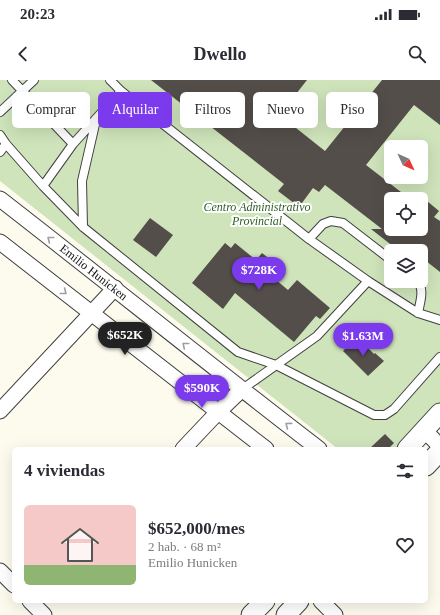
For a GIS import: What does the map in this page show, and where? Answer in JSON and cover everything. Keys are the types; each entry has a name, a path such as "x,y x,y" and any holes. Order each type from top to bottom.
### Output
{"street":[{"name":"Emilio Hunicken","path":"0,199 115,288 241,390 316,447"},
{"path":"0,242 263,447"},
{"path":"0,411 115,288"},
{"path":"185,447 241,390"},
{"path":"409,447 440,413"},
{"path":"424,430 440,446"},
{"path":"428,464 440,451"},
{"path":"0,571 12,583"},
{"path":"251,615 262,603"},
{"path":"286,615 297,603"},
{"path":"323,603 335,615"}],"lane":[{"path":"12,80 73,144"},
{"path":"0,112 34,80"},
{"path":"110,80 121,91 309,239 368,281 418,313 440,320"},
{"path":"44,186 73,144 121,91"},
{"path":"83,227 82,181 96,119"},
{"path":"0,136 83,227 238,352 276,365 374,415 385,415 394,409 440,358"},
{"path":"0,152 6,144"},
{"path":"309,239 323,224 331,221 343,223 384,255"},
{"path":"241,390 317,336 368,281"},
{"path":"418,313 422,294 421,288"}],"green space":[{"name":"Centro Administrativo Provincial","path":"0,80 440,80 440,408 403,447 335,447 0,181"}],"building":[{"path":"151,80 307,80 298,92 253,92 253,128 296,128 325,151 343,128 378,128 378,92 372,92 382,80 440,80 440,125 414,105 386,140 384,140 384,142 366,165 384,179 384,184 391,184 401,192 384,192 384,236 428,236 428,202 439,211 434,217 440,221 440,272 428,263 428,244 390,244 371,229 382,229 325,185 319,192 313,188 299,207 278,191 284,184 212,128 245,128 245,92 180,92 180,103 172,96 172,92 166,92"},
{"path":"150,218 173,235 156,257 133,240"},
{"path":"225,243 231,248 235,243 256,260 262,253 271,260 263,269 288,290 297,280 330,308 320,319 316,316 294,342 235,293 223,309 192,283"},
{"path":"357,337 374,354 375,353 384,361 368,376 343,351"},
{"path":"385,434 394,443 390,447 371,447"}]}
